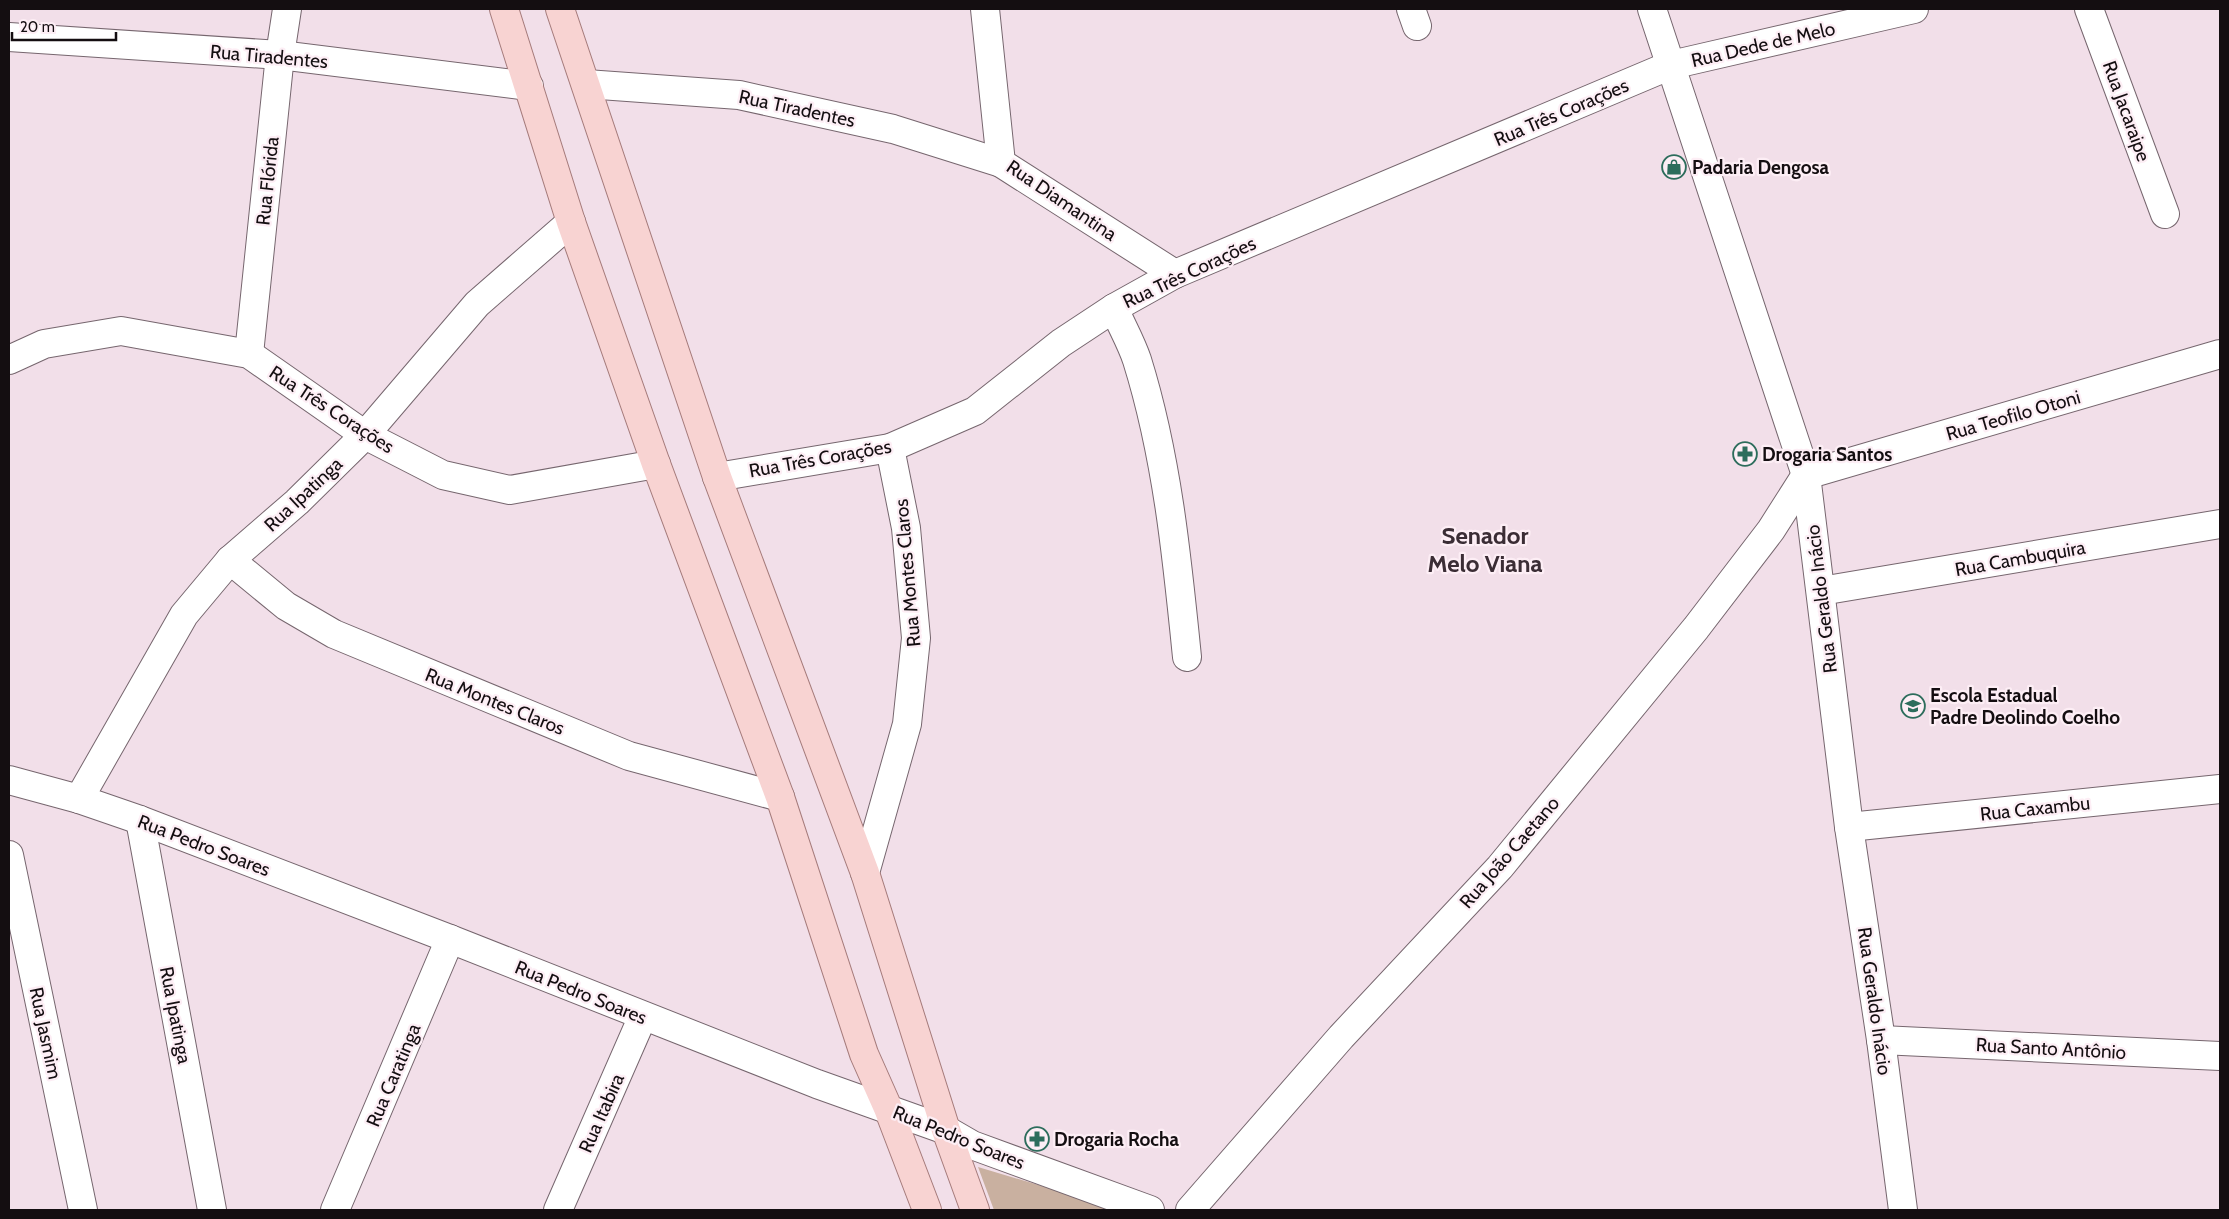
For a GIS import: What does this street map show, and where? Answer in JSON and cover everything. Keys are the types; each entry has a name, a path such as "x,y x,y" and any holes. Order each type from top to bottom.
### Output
{"main road":[{"path":"504,9 571,222 656,464 780,797 864,1054 888,1108 927,1210"},
{"path":"560,9 717,477 865,873 946,1130 975,1210"}],"street":[{"name":"Rua Flórida","path":"249,354 280,55 287,9"},
{"name":"Rua Diamantina","path":"985,9 1001,163 1175,274"},
{"name":"Rua Geraldo Inácio","path":"1652,9 1806,475 1849,827 1881,1040 1903,1210"},
{"name":"Rua Dede de Melo","path":"1671,65 1914,9"},
{"name":"Rua Jacaraipe","path":"2089,9 2165,214"},
{"name":"Rua Tiradentes","path":"9,37 280,55 529,86"},
{"name":"Rua Três Corações","path":"717,477 890,448 974,411 1061,343 1114,308 1175,274 1671,65"},
{"name":"Rua Tiradentes","path":"586,84 739,95 892,128 1001,163"},
{"name":"Rua Ipatinga","path":"79,799 184,615 230,560 297,502 365,435 477,304 571,222"},
{"path":"1114,308 1136,358 1156,432 1174,535 1187,657"},
{"name":"Rua Três Corações","path":"9,360 44,344 121,330 249,354 365,435 443,475 510,490 656,464"},
{"name":"Rua Teofilo Otoni","path":"1806,475 2220,354"},
{"name":"Rua Montes Claros","path":"865,873 907,724 916,638 906,528 890,448"},
{"name":"Rua João Caetano","path":"1190,1210 1341,1037 1500,867 1696,628 1771,530 1806,475"},
{"name":"Rua Cambuquira","path":"1820,591 2220,524"},
{"name":"Rua Montes Claros","path":"230,560 286,606 334,634 629,756 780,797"},
{"name":"Rua Pedro Soares","path":"9,780 79,799 140,820 450,939 817,1084 946,1130 972,1145 1150,1210"},
{"name":"Rua Caxambu","path":"1849,827 2220,789"},
{"name":"Rua Ipatinga","path":"140,820 212,1210"},
{"name":"Rua Jasmim","path":"9,855 83,1210"},
{"name":"Rua Caratinga","path":"335,1210 450,939"},
{"name":"Rua Itabira","path":"558,1210 643,1016"},
{"name":"Rua Santo Antônio","path":"1881,1040 2220,1056"}],"shaded area":[{"path":"978,1167 1112,1207 1114,1210 994,1210"}],"place":[{"name":"Padaria Dengosa","path":"1674,167"},
{"name":"Drogaria Santos","path":"1745,454"},
{"name":"Escola Estadual Padre Deolindo Coelho","path":"1913,706"},
{"name":"Drogaria Rocha","path":"1037,1139"}],"district":[{"name":"Senador Melo Viana","path":"1485,550"}]}
